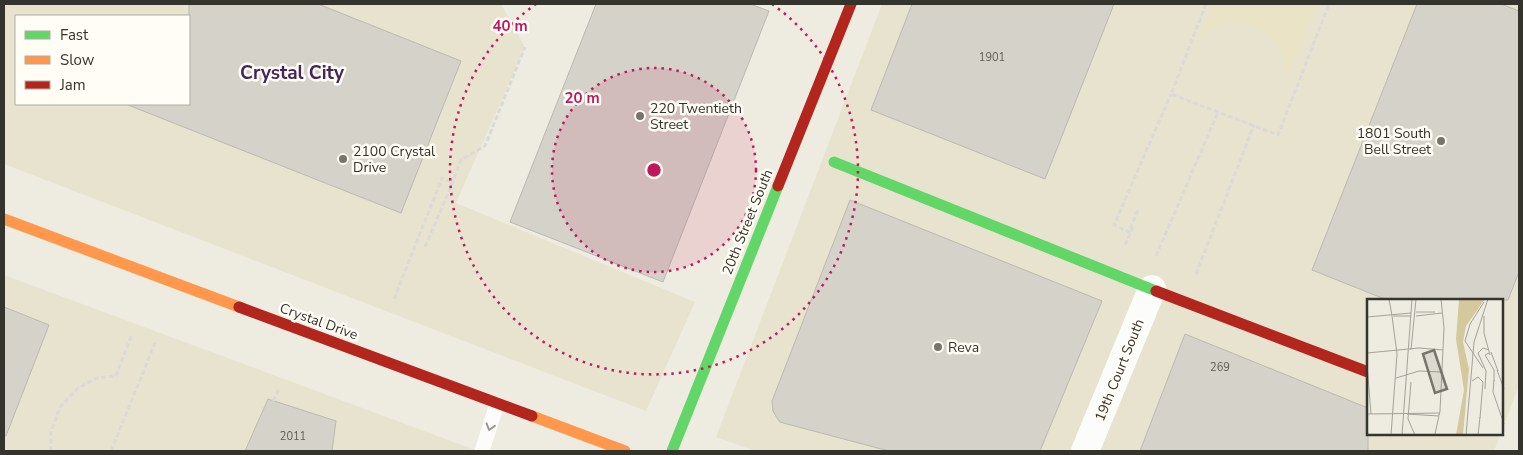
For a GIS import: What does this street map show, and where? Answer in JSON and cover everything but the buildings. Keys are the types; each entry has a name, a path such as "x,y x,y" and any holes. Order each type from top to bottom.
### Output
{"street":[{"name":"20th Street South","path":"672,451 851,4"},
{"path":"834,162 1185,302 1367,372"},
{"name":"Crystal Drive","path":"4,220 625,451"},
{"name":"19th Court South","path":"1085,451 1148,287"}],"lane":[{"path":"482,451 497,404"}],"path":[{"path":"1138,210 1129,232 1114,225 1171,94 1206,4"},
{"path":"1171,94 1278,135 1329,4"},
{"path":"425,246 461,160 485,146 525,47"},
{"path":"1148,287 1218,112"},
{"path":"1185,302 1254,125"},
{"path":"394,299 442,178 452,183"},
{"path":"51,451 51,431 60,407 78,388 97,378 116,376 132,334"},
{"path":"111,451 154,343"},
{"path":"273,401 279,389"}],"shaded area":[{"path":"4,4 501,4 525,47 456,203 695,302 646,411 4,164"},
{"path":"882,4 1519,4 1519,385 1503,428 1503,299 1367,299 1367,435 1501,435 1494,451 755,451 716,437"},
{"path":"1213,4 1316,4 1287,76 1282,54 1274,40 1254,27 1239,23 1224,23 1213,27 1198,40"},
{"path":"4,275 478,451 4,451"}],"traffic: fast":[{"path":"834,162 1156,291"},
{"path":"672,451 778,186"}],"traffic: slow":[{"path":"4,219 239,307"},
{"path":"532,416 625,451"}],"traffic: jam":[{"path":"778,186 851,4"},
{"path":"1156,291 1367,372"},
{"path":"239,307 532,416"}],"place":[{"name":"220 Twentieth Street","path":"640,116"},
{"name":"1801 South Bell Street","path":"1441,141"},
{"name":"2100 Crystal Drive","path":"343,159"},
{"name":"Reva","path":"938,347"}],"district":[{"name":"Crystal City","path":"292,72"}]}
